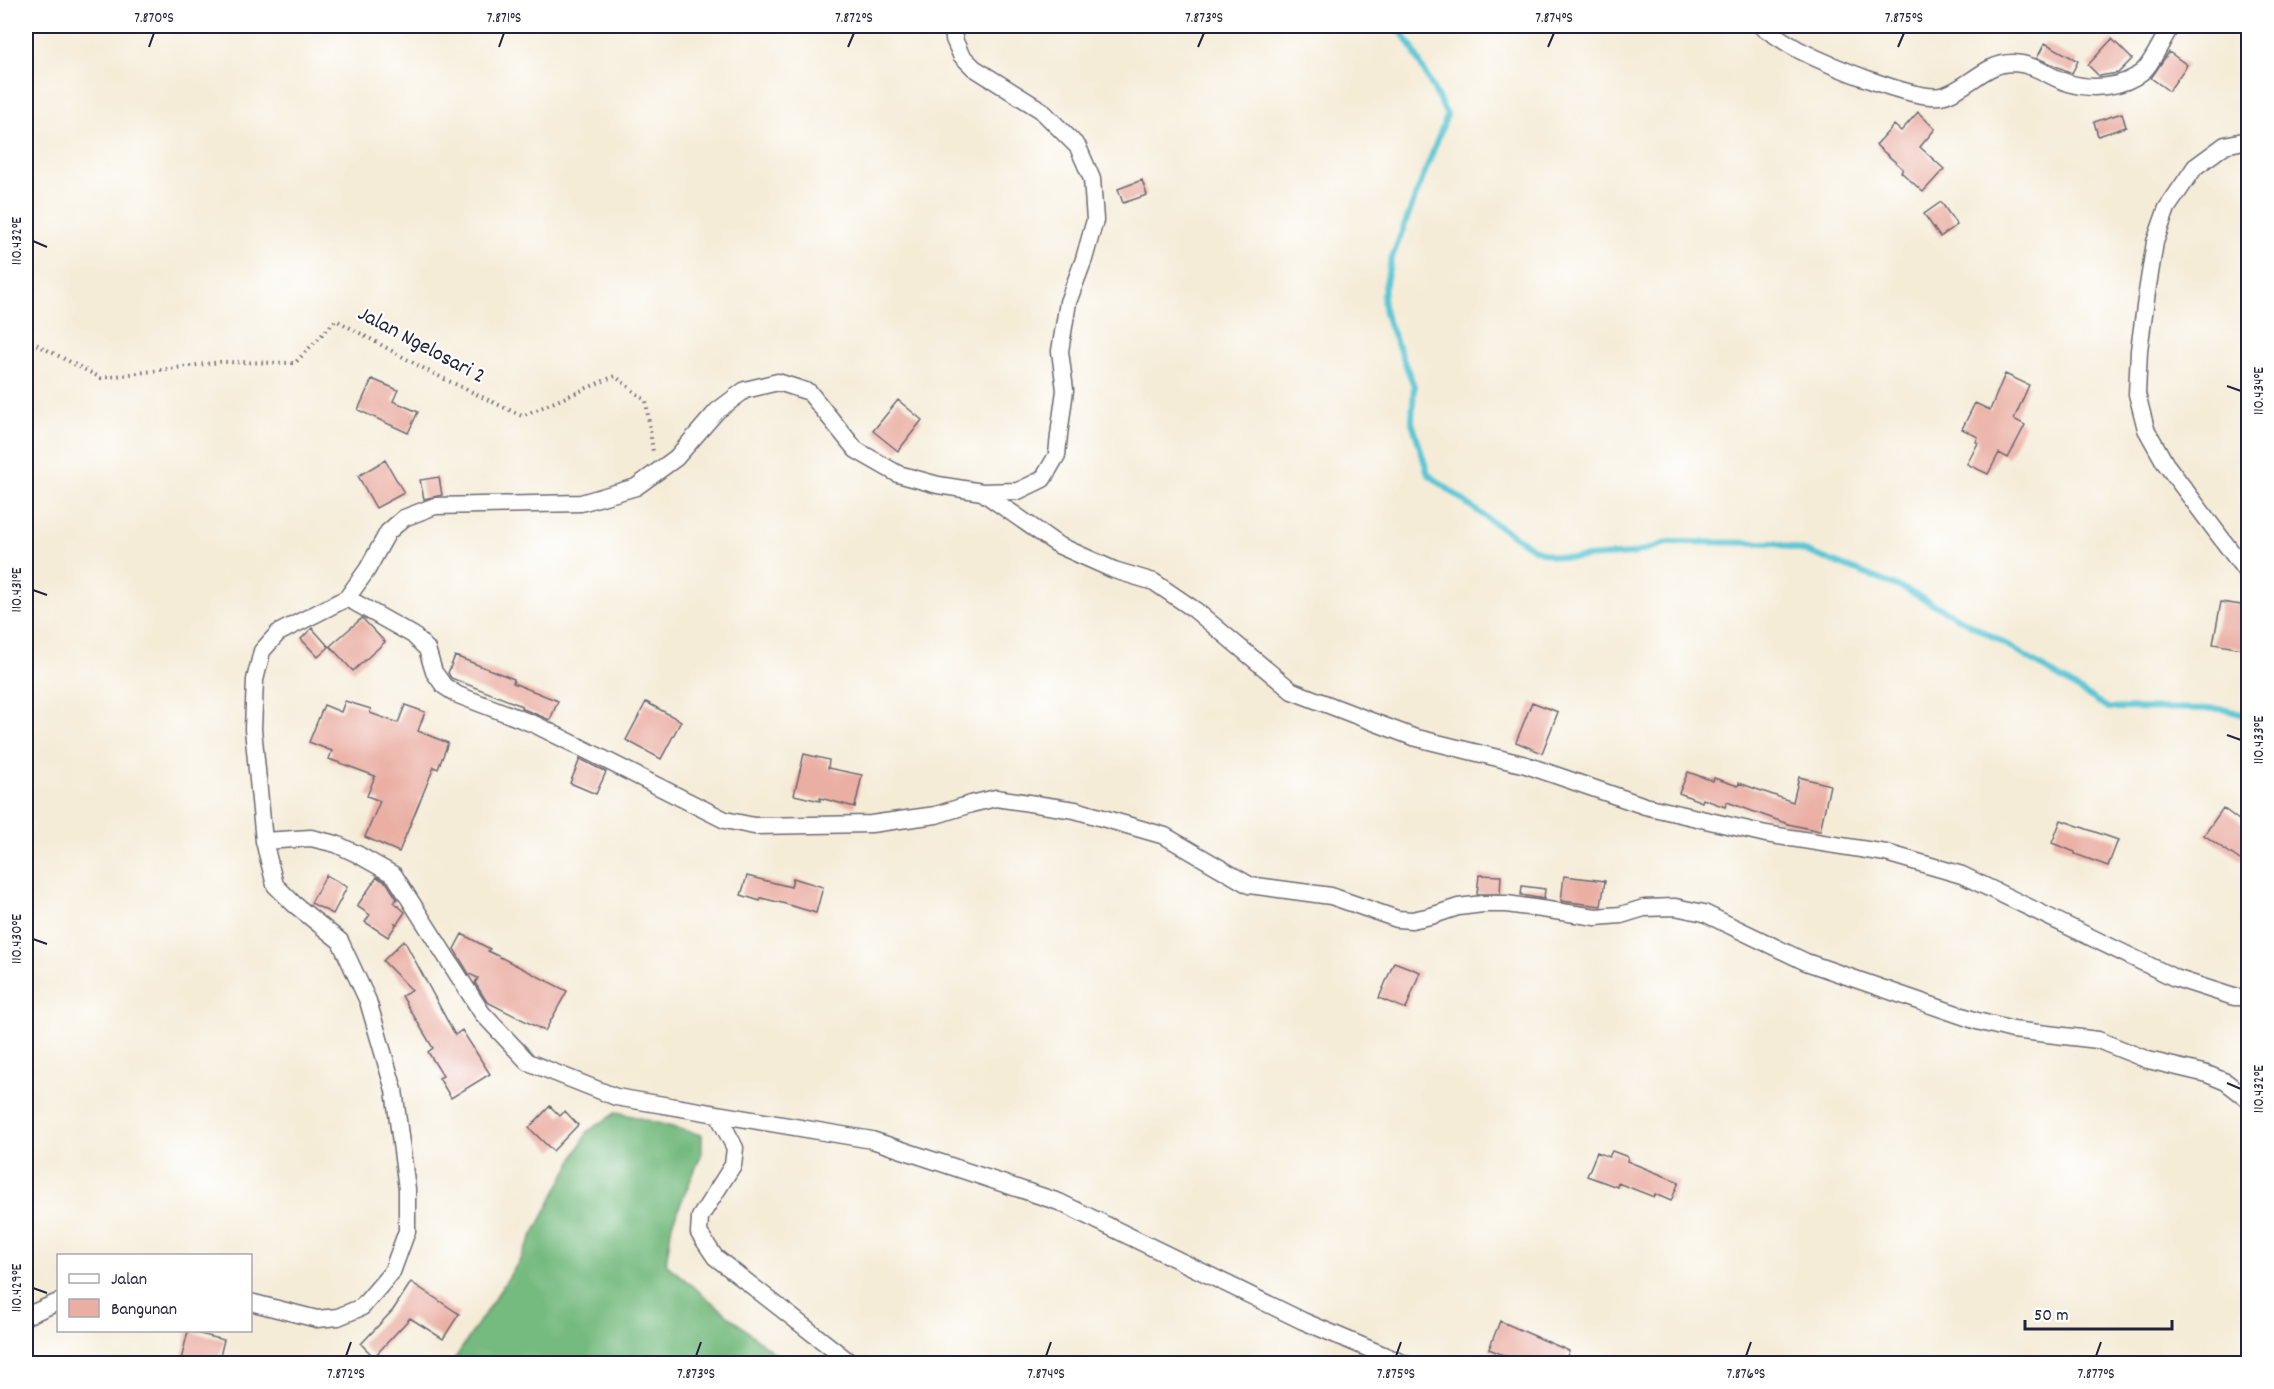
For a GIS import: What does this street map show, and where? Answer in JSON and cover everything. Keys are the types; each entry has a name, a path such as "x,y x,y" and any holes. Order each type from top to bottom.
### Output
{"street":[{"path":"252,1303 317,1319 338,1317 362,1307 392,1272 407,1232 406,1189 394,1090 368,1001 340,941 294,904 275,885 264,841 253,729 255,680 262,651 278,633 347,598 367,570 388,532 404,518 435,506 581,503 636,487 676,458 717,411 745,390 778,382 809,392 856,450 898,474 938,485 982,492 1018,491 1043,479 1057,455 1065,390 1060,351 1068,302 1095,220 1092,179 1078,147 1041,110 974,68 961,56 954,39 953,26"},
{"path":"1761,26 1799,50 1858,76 1917,94 1943,96 1965,86 1993,65 2015,63 2040,69 2067,83 2108,86 2125,82 2144,71 2170,26"},
{"path":"2248,140 2225,145 2195,167 2167,208 2155,242 2139,350 2137,394 2146,429 2165,463 2248,574"},
{"path":"982,492 1058,545 1114,570 1154,582 1195,610 1292,691 1413,737 1526,765 1646,806 1766,834 1886,853 1962,875 2175,978 2244,999"},
{"path":"347,598 413,635 427,649 434,672 444,686 458,695 536,724 725,820 765,826 871,824 936,815 996,798 1076,810 1165,836 1249,885 1330,896 1397,919 1412,920 1458,907 1483,904 1506,904 1596,917 1621,915 1644,908 1675,907 1704,913 1806,962 1977,1021 2013,1030 2097,1040 2148,1060 2207,1074 2226,1082 2248,1099"},
{"path":"264,841 311,838 327,842 357,854 394,875 482,1013 528,1062 616,1097 872,1140 1059,1202 1304,1321 1405,1364"},
{"path":"718,1115 735,1148 733,1165 700,1217 699,1233 716,1257 852,1364"},
{"path":"26,1316 57,1302"},
{"path":"814,1334 829,1364"}],"path":[{"name":"Jalan Ngelosari 2","path":"26,339 101,378 220,362 295,363 336,320 432,373 522,416 615,376 646,401 654,450 649,459"}],"green space":[{"path":"617,1112 702,1135 702,1153 672,1224 666,1264 786,1363 452,1363 518,1263 588,1131"}],"building":[{"path":"2112,39 2132,59 2118,73 2099,76 2088,65"},
{"path":"2045,43 2078,61 2072,73 2037,58"},
{"path":"2169,52 2187,65 2169,91 2151,78"},
{"path":"1918,112 1935,129 1920,147 1944,169 1923,192 1901,172 1903,169 1876,145 1894,125 1901,131"},
{"path":"2122,113 2126,127 2098,136 2094,122"},
{"path":"1142,180 1147,195 1123,203 1118,189"},
{"path":"1941,202 1957,225 1940,237 1924,214"},
{"path":"2005,374 2029,385 2014,419 2025,425 2008,458 1999,453 1988,474 1967,464 1978,443 1976,442 1978,437 1962,429 1975,403 1990,410"},
{"path":"372,379 398,390 393,401 418,412 408,433 358,410"},
{"path":"898,400 922,420 898,451 873,431"},
{"path":"385,460 404,493 376,508 358,476"},
{"path":"439,477 442,495 424,499 420,480"},
{"path":"2221,602 2248,606 2248,650 2213,644"},
{"path":"362,618 385,642 353,671 330,646"},
{"path":"312,628 329,647 318,657 301,639"},
{"path":"455,656 514,679 513,683 558,701 550,720 521,708 522,706 451,678 448,673"},
{"path":"345,701 371,709 370,713 398,723 405,705 425,712 418,731 448,743 438,769 434,767 399,852 365,837 380,801 367,796 375,776 329,759 332,751 309,742 324,705 341,712"},
{"path":"646,702 681,721 661,759 626,740"},
{"path":"1532,702 1558,712 1542,753 1516,742"},
{"path":"804,754 829,760 828,768 862,775 855,807 820,798 820,801 794,795"},
{"path":"580,759 606,772 596,794 570,783"},
{"path":"1688,772 1713,781 1714,778 1738,786 1739,783 1793,802 1799,777 1830,785 1820,831 1788,824 1727,802 1725,807 1703,799 1702,802 1679,793"},
{"path":"2223,808 2248,827 2248,853 2243,862 2204,835"},
{"path":"2061,820 2118,840 2108,866 2052,843"},
{"path":"326,875 347,887 333,914 311,903"},
{"path":"1479,875 1501,876 1500,894 1477,894"},
{"path":"747,876 791,887 793,878 823,887 816,913 741,895"},
{"path":"1564,876 1605,881 1601,906 1561,901"},
{"path":"377,877 387,883 397,899 394,902 405,912 397,924 395,923 388,937 365,922 370,915 357,906"},
{"path":"1522,886 1545,889 1544,899 1521,895"},
{"path":"462,934 490,949 488,951 567,991 545,1031 487,1002 475,983 478,978 469,974 454,949"},
{"path":"404,940 455,1035 462,1030 490,1074 451,1098 439,1078 443,1076 428,1052 433,1048 402,996 412,990 383,961"},
{"path":"1394,962 1420,972 1406,1009 1379,998"},
{"path":"550,1106 560,1116 565,1111 578,1125 553,1151 529,1128"},
{"path":"1612,1151 1628,1157 1627,1161 1679,1182 1671,1201 1655,1194 1654,1197 1618,1183 1617,1187 1587,1176 1597,1152 1609,1157"},
{"path":"411,1282 459,1314 443,1339 410,1318 374,1357 361,1344 393,1310"},
{"path":"1500,1321 1569,1351 1564,1364 1552,1364 1540,1358 1538,1364 1508,1364 1510,1358 1489,1349"},
{"path":"188,1332 224,1340 218,1364 180,1364"}],"waterway":[{"path":"1397,26 1410,44 1447,115 1391,260 1383,296 1385,314 1414,386 1412,422 1428,474 1488,519 1534,549 1552,556 1572,558 1632,554 1670,542 1774,543 1808,552 1907,590 1999,640 2108,708 2223,709 2248,716"}]}
